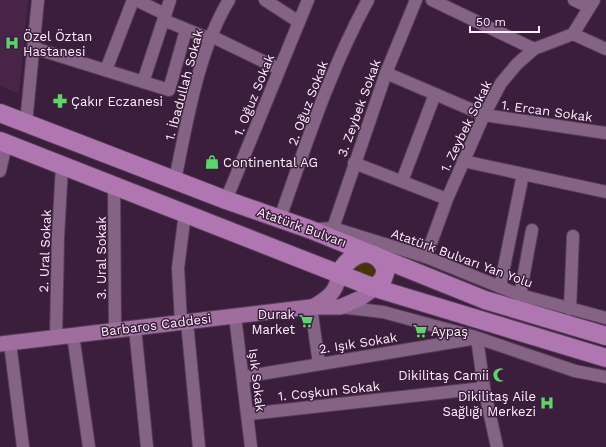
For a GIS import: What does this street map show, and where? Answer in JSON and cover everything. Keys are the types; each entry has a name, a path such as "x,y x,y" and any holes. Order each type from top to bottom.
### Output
{"highway":[{"name":"Atatürk Bulvarı","path":"0,113 226,200 280,218 374,254 485,300 606,336"},
{"path":"3,143 339,274 368,293 606,358"},
{"path":"339,274 351,257 361,254 374,254 382,262 386,270 383,279 368,293"}],"main road":[{"path":"312,307 328,298 334,291 338,283 339,274"},
{"path":"312,307 340,307 368,293"},
{"name":"Barbaros Caddesi","path":"5,344 312,307"}],"street":[{"path":"26,123 38,0"},
{"path":"106,70 134,0 165,14"},
{"path":"143,82 170,0"},
{"name":"1. İbadullah Sokak","path":"175,180 190,109 211,36 229,0"},
{"path":"266,0 298,22"},
{"name":"1. Oğuz Sokak","path":"226,200 308,0"},
{"name":"2. Oğuz Sokak","path":"280,218 320,106 356,22 368,0"},
{"name":"3. Zeybek Sokak","path":"333,228 386,73 416,0"},
{"path":"432,0 534,49"},
{"path":"574,0 591,3 574,34 606,50"},
{"path":"165,14 166,21 205,37 211,36 279,69"},
{"path":"34,48 169,90 186,30"},
{"name":"1. Zeybek Sokak","path":"426,257 447,199 463,161 484,115 501,83 517,64 534,49 574,34"},
{"name":"1. Ercan Sokak","path":"386,73 484,115 606,133"},
{"path":"402,181 435,94"},
{"path":"0,171 3,143"},
{"path":"463,161 606,192"},
{"path":"354,163 447,199"},
{"name":"2. Ural Sokak","path":"56,337 62,166"},
{"path":"500,287 523,174"},
{"name":"3. Ural Sokak","path":"114,186 115,330"},
{"path":"185,213 178,268 199,447"},
{"name":"Atatürk Bulvarı Yan Yolu","path":"309,229 333,228 426,257 520,295 606,318"},
{"path":"520,295 532,230"},
{"path":"570,308 573,236"},
{"path":"368,293 383,312"},
{"path":"312,307 320,364"},
{"path":"340,307 383,312 477,338 574,371 606,377"},
{"name":"Işık Sokak","path":"235,316 251,447"},
{"path":"134,328 147,447"},
{"path":"72,335 89,447"},
{"path":"477,338 484,388 497,447"},
{"name":"2. Işık Sokak","path":"243,377 477,338"},
{"path":"5,344 23,447"},
{"name":"1. Coşkun Sokak","path":"248,414 484,388"}],"shaded area":[{"name":"Özel Öztan Hastanesi","path":"0,0 28,0 19,94 0,86"},
{"path":"365,259 380,269 374,278 360,274 356,269 357,264"}],"place":[{"name":"Özel Öztan Hastanesi","path":"12,43"},
{"name":"Çakır Eczanesi","path":"60,101"},
{"name":"Continental AG","path":"212,162"},
{"name":"Durak Market","path":"306,321"},
{"name":"Aypaş","path":"420,331"},
{"name":"Dikilitaş Camii","path":"500,375"},
{"name":"Dikilitaş Aile Sağlığı Merkezi","path":"547,403"}]}
